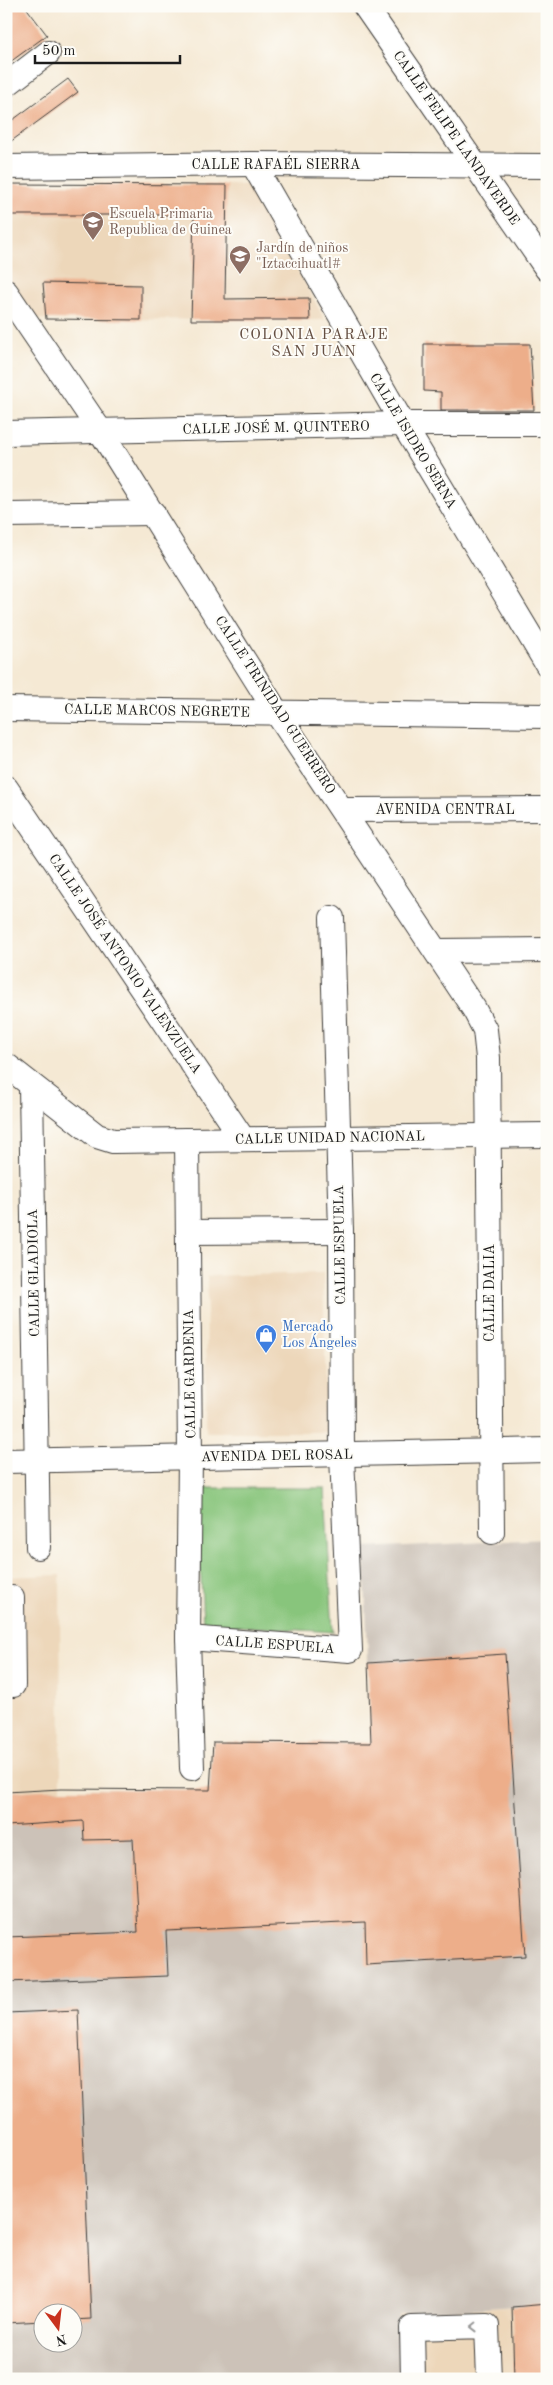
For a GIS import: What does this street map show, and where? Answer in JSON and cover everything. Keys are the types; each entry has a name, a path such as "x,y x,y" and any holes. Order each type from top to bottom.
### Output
{"street":[{"name":"CALLE FELIPE LANDAVERDE","path":"365,6 547,270"},
{"path":"6,84 48,53"},
{"name":"CALLE RAFAÉL SIERRA","path":"6,167 253,164 547,166"},
{"name":"CALLE ISIDRO SERNA","path":"253,164 403,424 547,664"},
{"name":"CALLE TRINIDAD GUERRERO","path":"6,292 13,314 102,432 278,712 474,1009 485,1030 489,1136"},
{"name":"CALLE JOSÉ M. QUINTERO","path":"6,433 403,424 547,424"},
{"path":"6,515 153,513"},
{"name":"CALLE MARCOS NEGRETE","path":"6,709 547,716"},
{"name":"CALLE JOSÉ ANTONIO VALENZUELA","path":"6,788 243,1139"},
{"name":"AVENIDA CENTRAL","path":"344,810 547,809"},
{"name":"CALLE ESPUELA","path":"188,1638 350,1650 342,1454 341,1231 332,918"},
{"path":"436,951 547,950"},
{"path":"6,1065 31,1086"},
{"name":"CALLE UNIDAD NACIONAL","path":"31,1086 96,1136 113,1141 547,1134"},
{"name":"CALLE GLADIOLA","path":"31,1086 38,1547"},
{"name":"CALLE DALIA","path":"489,1136 492,1532"},
{"name":"CALLE GARDENIA","path":"187,1140 190,1457 188,1638 192,1768"},
{"path":"188,1232 341,1231"},
{"name":"AVENIDA DEL ROSAL","path":"6,1460 547,1450"},
{"path":"6,1598 12,1598 13,1685"},
{"path":"413,2379 412,2328 488,2326 489,2379"}],"shaded area":[{"name":"Escuela Primaria Republica de Guinea","path":"6,184 251,185 325,320 31,319 6,281"},
{"name":"Mercado Los Ángeles","path":"323,1273 327,1432 206,1432 207,1276"},
{"path":"547,1539 547,2304 399,2314 401,2379 6,2379 6,1792 61,1789 209,1790 213,1742 371,1743 364,1548"},
{"path":"60,1575 61,1789 6,1792 6,1577"},
{"path":"512,2307 514,2379 401,2379 398,2314"}],"green space":[{"path":"197,1488 325,1488 333,1632 203,1624"}],"building":[{"path":"6,6 25,6 47,35 6,65"},
{"path":"68,79 78,92 6,145 6,125"},
{"path":"6,184 227,185 225,299 309,298 310,320 191,320 194,215 6,215"},
{"path":"43,283 141,285 141,320 46,319"},
{"path":"424,344 530,344 534,410 441,410 441,392 424,391"},
{"path":"505,1654 525,1956 366,1965 365,1922 166,1931 168,1976 6,1982 6,1937 138,1932 133,1839 84,1840 83,1821 6,1826 6,1792 61,1789 210,1790 213,1742 371,1743 368,1663"},
{"path":"78,2010 91,2319 82,2319 82,2302 32,2302 32,2322 6,2323 6,2013"},
{"path":"547,2304 547,2379 514,2379 512,2307"}],"place":[{"name":"Escuela Primaria Republica de Guinea","path":"93,241"},
{"name":"Jardín de niños \"Iztaccihuatl#","path":"240,275"},
{"name":"Mercado Los Ángeles","path":"266,1354"}],"district":[{"name":"COLONIA PARAJE SAN JUAN","path":"314,344"}]}
